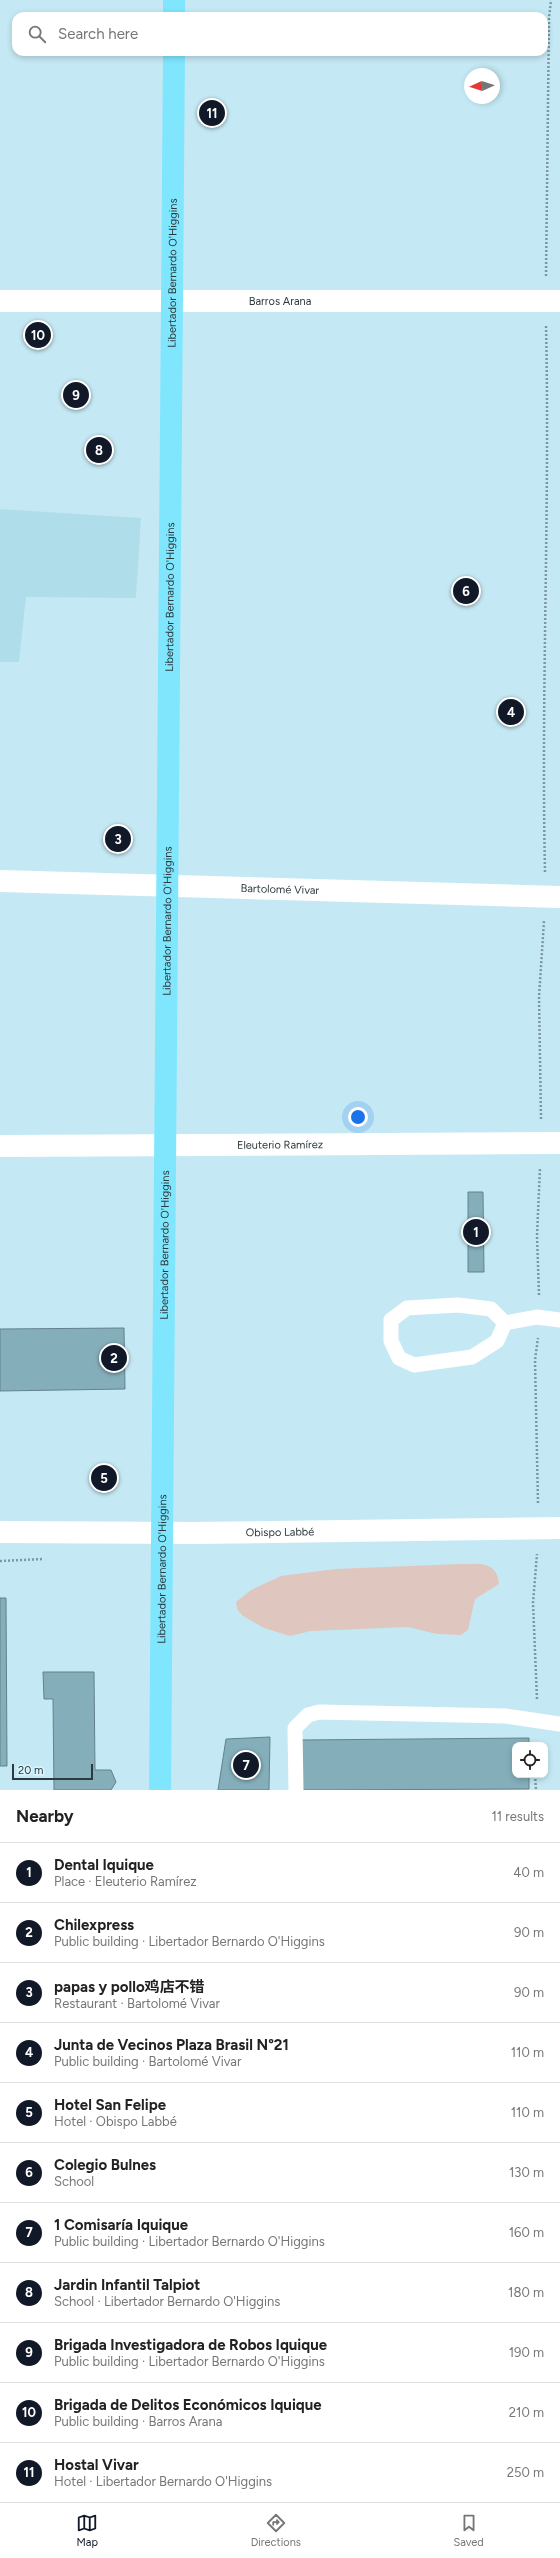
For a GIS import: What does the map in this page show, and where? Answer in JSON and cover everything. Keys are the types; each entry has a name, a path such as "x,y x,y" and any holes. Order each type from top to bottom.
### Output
{"main road":[{"path":"174,0 174,12"},
{"name":"Libertador Bernardo O'Higgins","path":"160,1790 174,56"}],"street":[{"name":"Barros Arana","path":"0,300 560,301"},
{"name":"Bartolomé Vivar","path":"0,881 560,897"},
{"name":"Eleuterio Ramírez","path":"0,1146 560,1143"},
{"name":"Obispo Labbé","path":"0,1532 560,1528"}],"lane":[{"path":"458,1305 491,1309 505,1323 497,1341 472,1358 414,1365 399,1358 391,1341 392,1320 407,1308 458,1305"},
{"path":"505,1323 537,1317 560,1320"},
{"path":"296,1790 295,1728 308,1715 319,1712 506,1716 560,1724"}],"path":[{"path":"535,1778 536,1790"}],"shaded area":[{"path":"0,509 141,518 136,598 26,597 19,662 0,662"},
{"path":"480,1564 491,1567 495,1571 499,1584 475,1599 468,1630 461,1635 437,1634 408,1627 311,1631 290,1636 264,1628 243,1616 237,1609 236,1602 251,1590 281,1576 335,1569"}],"building":[{"path":"468,1192 483,1192 484,1272 468,1272"},
{"path":"124,1328 125,1389 0,1391 0,1329"},
{"path":"0,1598 6,1598 7,1766 0,1766"},
{"path":"43,1672 94,1672 95,1770 111,1770 116,1782 111,1790 54,1790 53,1699 44,1699"},
{"path":"270,1737 269,1790 218,1790 226,1739"},
{"path":"529,1738 529,1742 512,1742 512,1778 529,1778 529,1789 299,1790 299,1740"}],"place":[{"name":"Hostal Vivar","path":"212,113"},
{"name":"Brigada de Delitos Económicos Iquique","path":"38,335"},
{"name":"Brigada Investigadora de Robos Iquique","path":"76,395"},
{"name":"Jardin Infantil Talpiot","path":"99,450"},
{"name":"Colegio Bulnes","path":"466,591"},
{"name":"Junta de Vecinos Plaza Brasil N°21","path":"511,712"},
{"name":"papas y pollo鸡店不错","path":"118,839"},
{"name":"Dental Iquique","path":"476,1232"},
{"name":"Chilexpress","path":"114,1358"},
{"name":"Hotel San Felipe","path":"104,1478"},
{"name":"1 Comisaría Iquique","path":"246,1765"}]}
